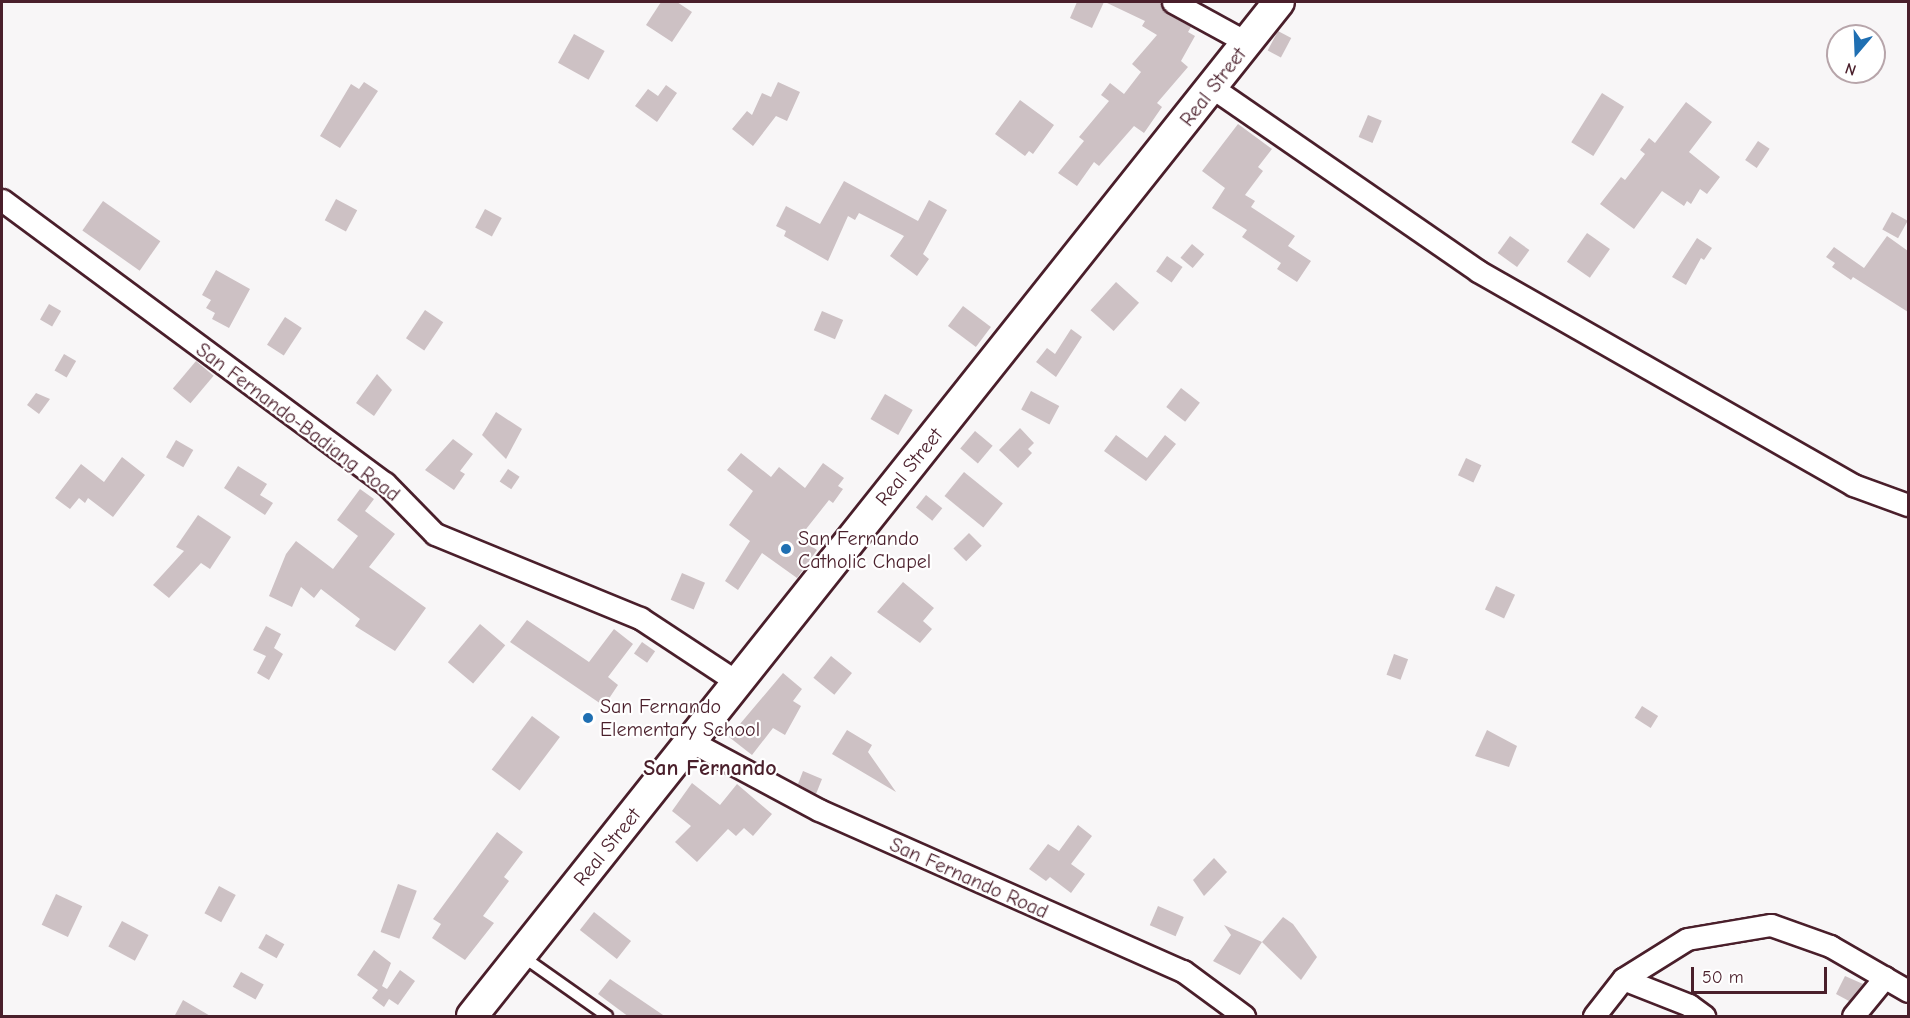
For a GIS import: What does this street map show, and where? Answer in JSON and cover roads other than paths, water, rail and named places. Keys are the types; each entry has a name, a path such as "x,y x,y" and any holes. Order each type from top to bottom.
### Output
{"main road":[{"name":"Real Street","path":"472,1017 1213,88 1279,2"}],"street":[{"path":"1173,2 1248,43"},
{"path":"1213,88 1478,271 1853,485 1908,505"},
{"name":"San Fernando-Badiang Road","path":"2,200 385,483 435,534 640,618 737,682"},
{"name":"San Fernando Road","path":"692,742 819,810 1183,971 1244,1017"},
{"path":"1594,1017 1623,980 1687,939 1770,925 1830,946 1908,991"},
{"path":"1853,1017 1885,977"},
{"path":"1623,980 1689,1005 1704,1017"}],"lane":[{"path":"520,955 607,1017"}],"place":[{"name":"San Fernando Catholic Chapel","path":"786,549"},
{"name":"San Fernando Elementary School","path":"588,718"}],"district":[{"name":"San Fernando","path":"710,769"}]}
